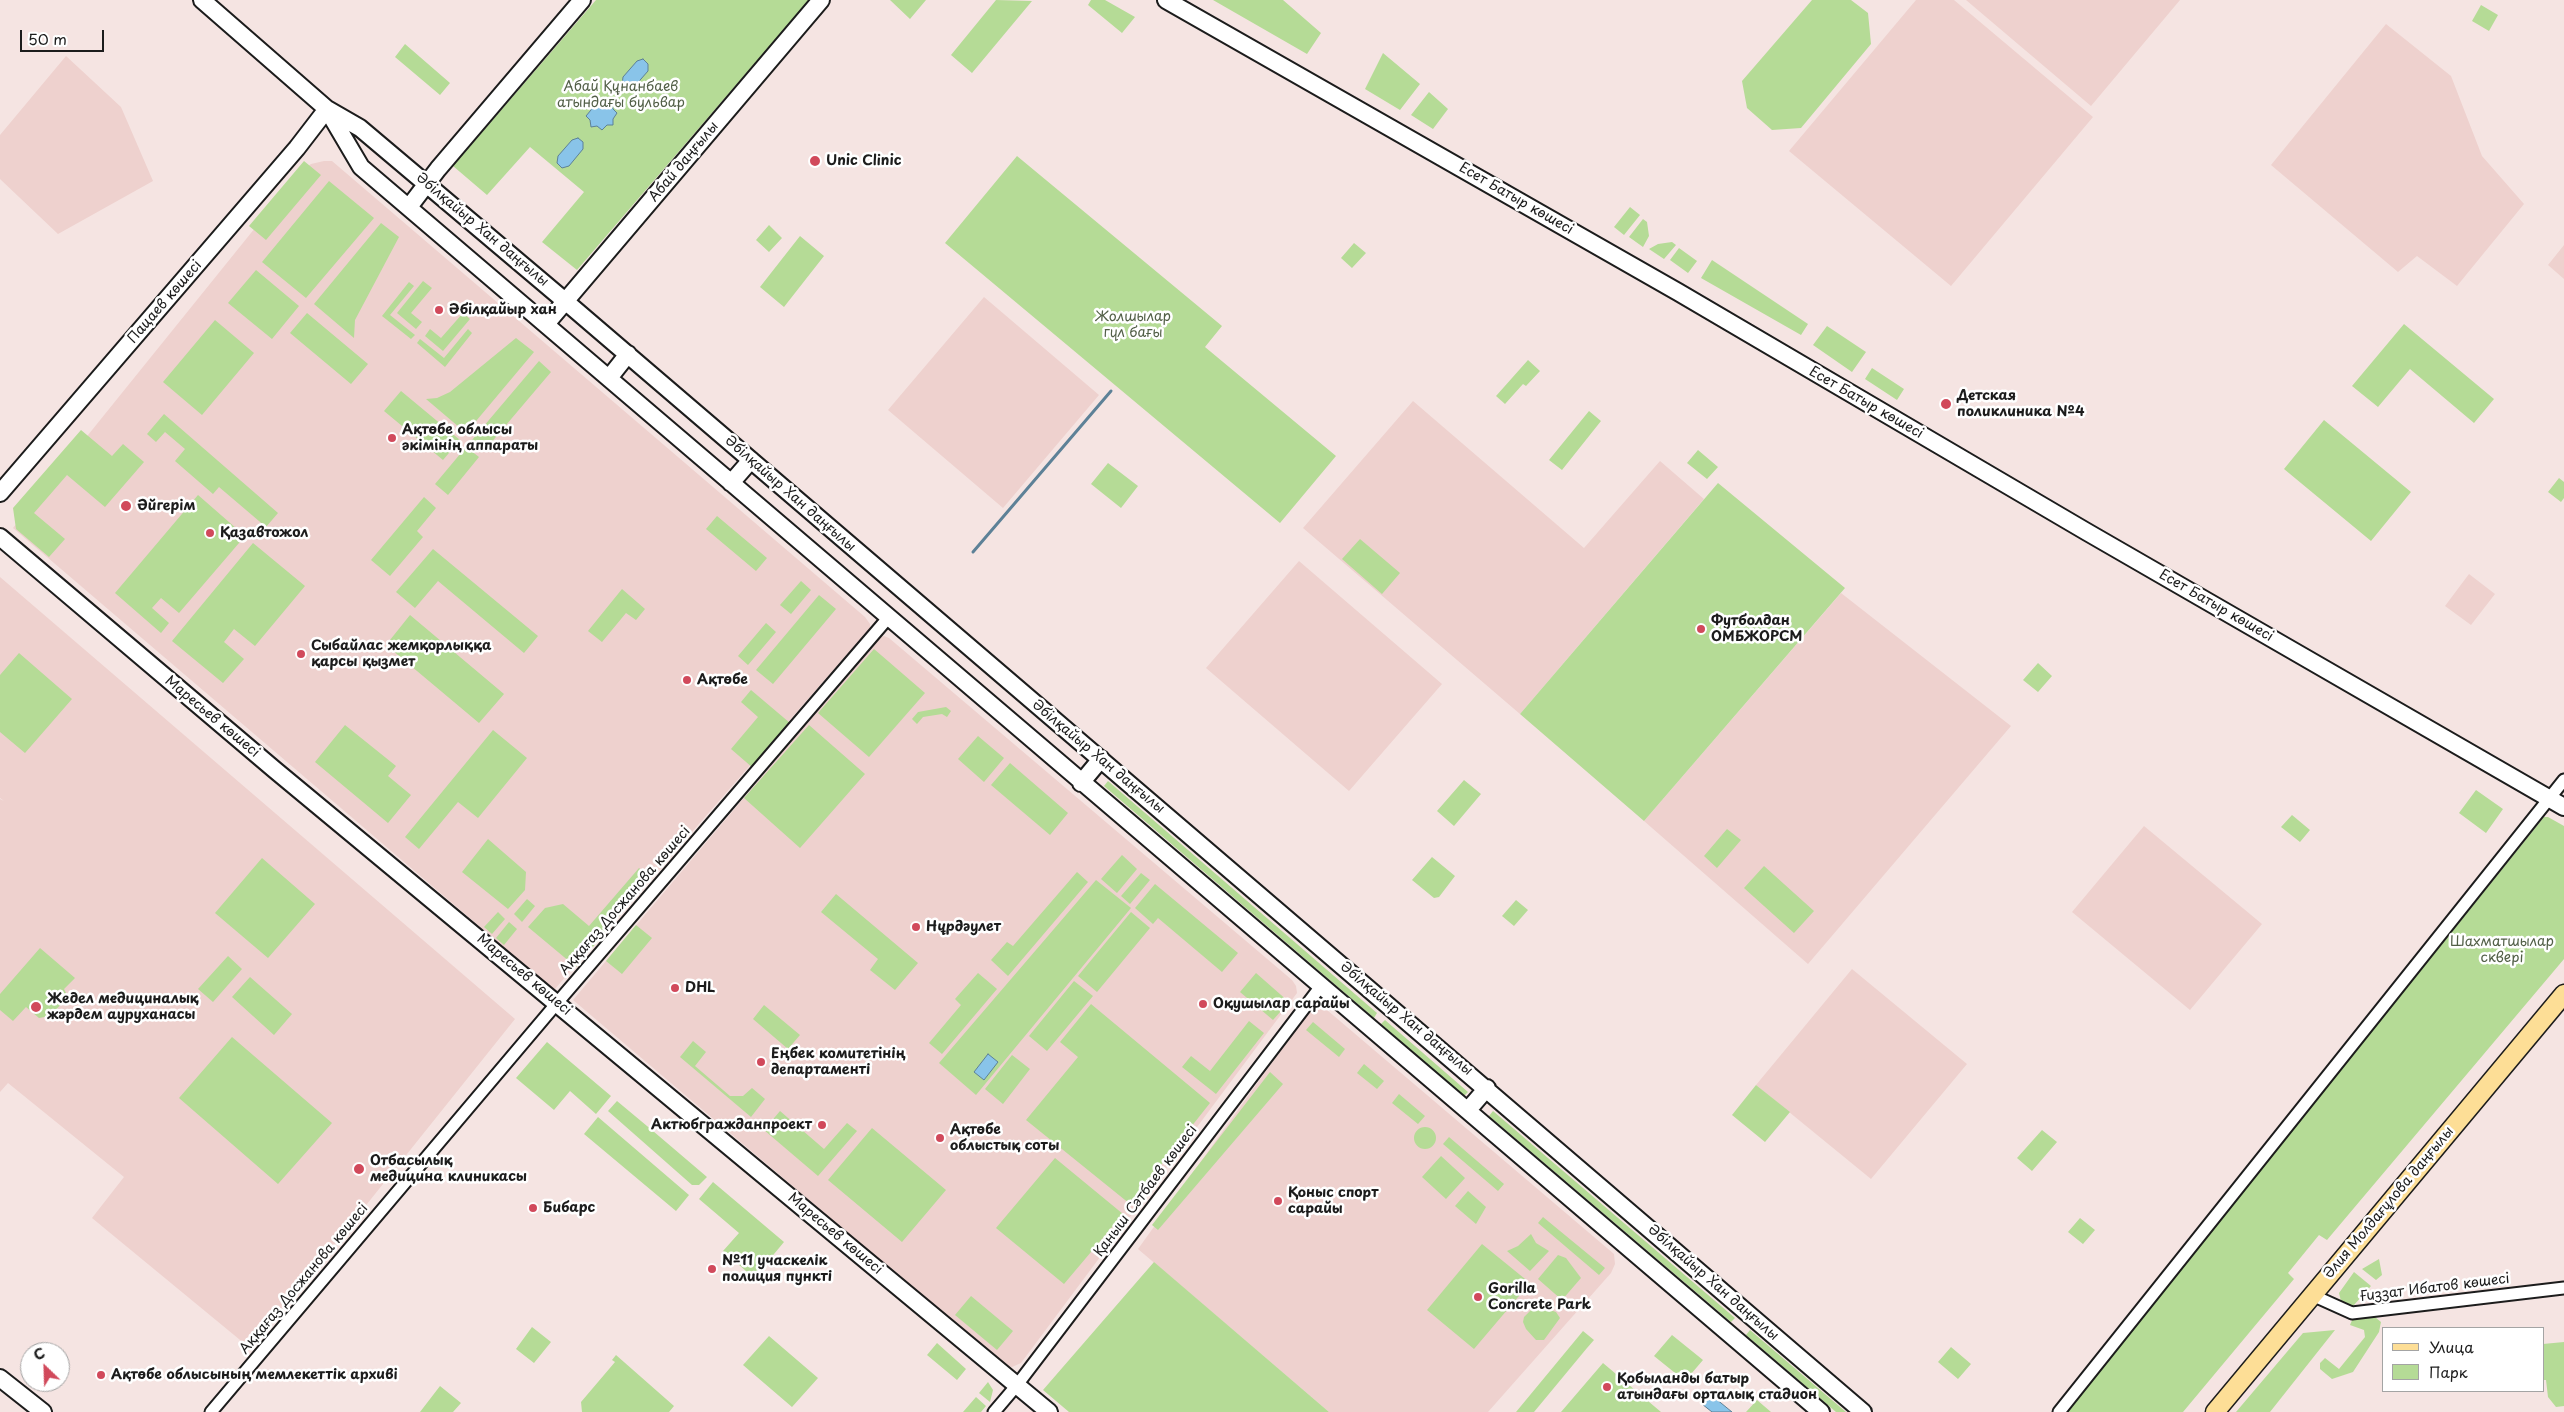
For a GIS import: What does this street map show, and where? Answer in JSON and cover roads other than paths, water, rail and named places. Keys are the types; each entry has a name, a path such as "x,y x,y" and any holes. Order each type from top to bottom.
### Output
{"main road":[{"name":"Әбілқайыр Хан даңғылы","path":"202,0 327,109 360,128 566,300 1863,1412"},
{"path":"409,207 582,0"},
{"name":"Абай даңғылы","path":"546,324 822,0"},
{"name":"Есет Батыр көшесі","path":"1166,0 1678,292 2087,532 2564,808"},
{"name":"Әбілқайыр Хан даңғылы","path":"327,109 361,167 1821,1412"},
{"name":"Пацаев көшесі","path":"0,493 290,156 327,109"},
{"path":"608,378 628,354"},
{"path":"731,483 751,460"},
{"name":"Маресьев көшесі","path":"0,537 268,764 1048,1412"},
{"path":"1081,782 1101,759"},
{"name":"Әлия Молдағұлова даңғылы","path":"2215,1412 2564,994"},
{"path":"1468,1110 1487,1088"},
{"path":"0,1378 43,1412"}],"street":[{"name":"Аққағаз Досжанова көшесі","path":"211,1412 557,1003 888,618"},
{"path":"2059,1412 2564,780"},
{"name":"Қаныш Сәтбаев көшесі","path":"994,1412 1017,1385 1321,986"},
{"name":"Ғиззат Ибатов көшесі","path":"2312,1295 2352,1313 2564,1288"}],"water":[{"path":"643,59 648,64 648,71 634,87 627,89 622,85 623,77 637,61"},
{"path":"601,99 605,103 608,101 612,103 613,109 617,113 613,119 613,125 607,125 602,130 597,126 591,127 590,120 586,116 591,110 590,105 596,104"},
{"path":"578,138 583,142 583,149 569,166 562,168 557,163 558,156 572,140"},
{"path":"988,1054 998,1062 984,1080 974,1072"},
{"path":"1710,1394 1732,1412 1712,1412 1702,1404"}],"waterway":[{"path":"973,552 1111,391"}],"place":[{"name":"Unic Clinic","path":"815,161"},
{"name":"Әбілқайыр хан","path":"439,310"},
{"name":"Детская поликлиника №4","path":"1946,404"},
{"name":"Ақтөбе облысы әкімінің аппараты","path":"392,438"},
{"name":"Әйгерім","path":"126,506"},
{"name":"Қазавтожол","path":"210,533"},
{"name":"Футболдан ОМБЖОРСМ","path":"1701,629"},
{"name":"Сыбайлас жемқорлыққа қарсы қызмет","path":"301,654"},
{"name":"Ақтөбе","path":"687,680"},
{"name":"Нұрдәулет","path":"916,927"},
{"name":"DHL","path":"675,988"},
{"name":"Оқушылар сарайы","path":"1203,1004"},
{"name":"Жедел медициналық жәрдем ауруханасы","path":"36,1007"},
{"name":"Еңбек комитетінің департаменті","path":"761,1062"},
{"name":"Актюбгражданпроект","path":"822,1125"},
{"name":"Ақтөбе облыстық соты","path":"940,1138"},
{"name":"Отбасылық медицина клиникасы","path":"359,1169"},
{"name":"Қоныс спорт сарайы","path":"1278,1201"},
{"name":"Бибарс","path":"533,1208"},
{"name":"№11 учаскелік полиция пункті","path":"712,1269"},
{"name":"Gorilla Concrete Park","path":"1478,1297"},
{"name":"Ақтөбе облысының мемлекеттік архиві","path":"101,1375"},
{"name":"Қобыланды батыр атындағы орталық стадион","path":"1607,1387"}],"park label":[{"name":"Абай Құнанбаев атындағы бульвар","path":"621,95"},
{"name":"Жолшылар гүл бағы","path":"1133,326"},
{"name":"Шахматшылар сквері","path":"2502,950"}]}
